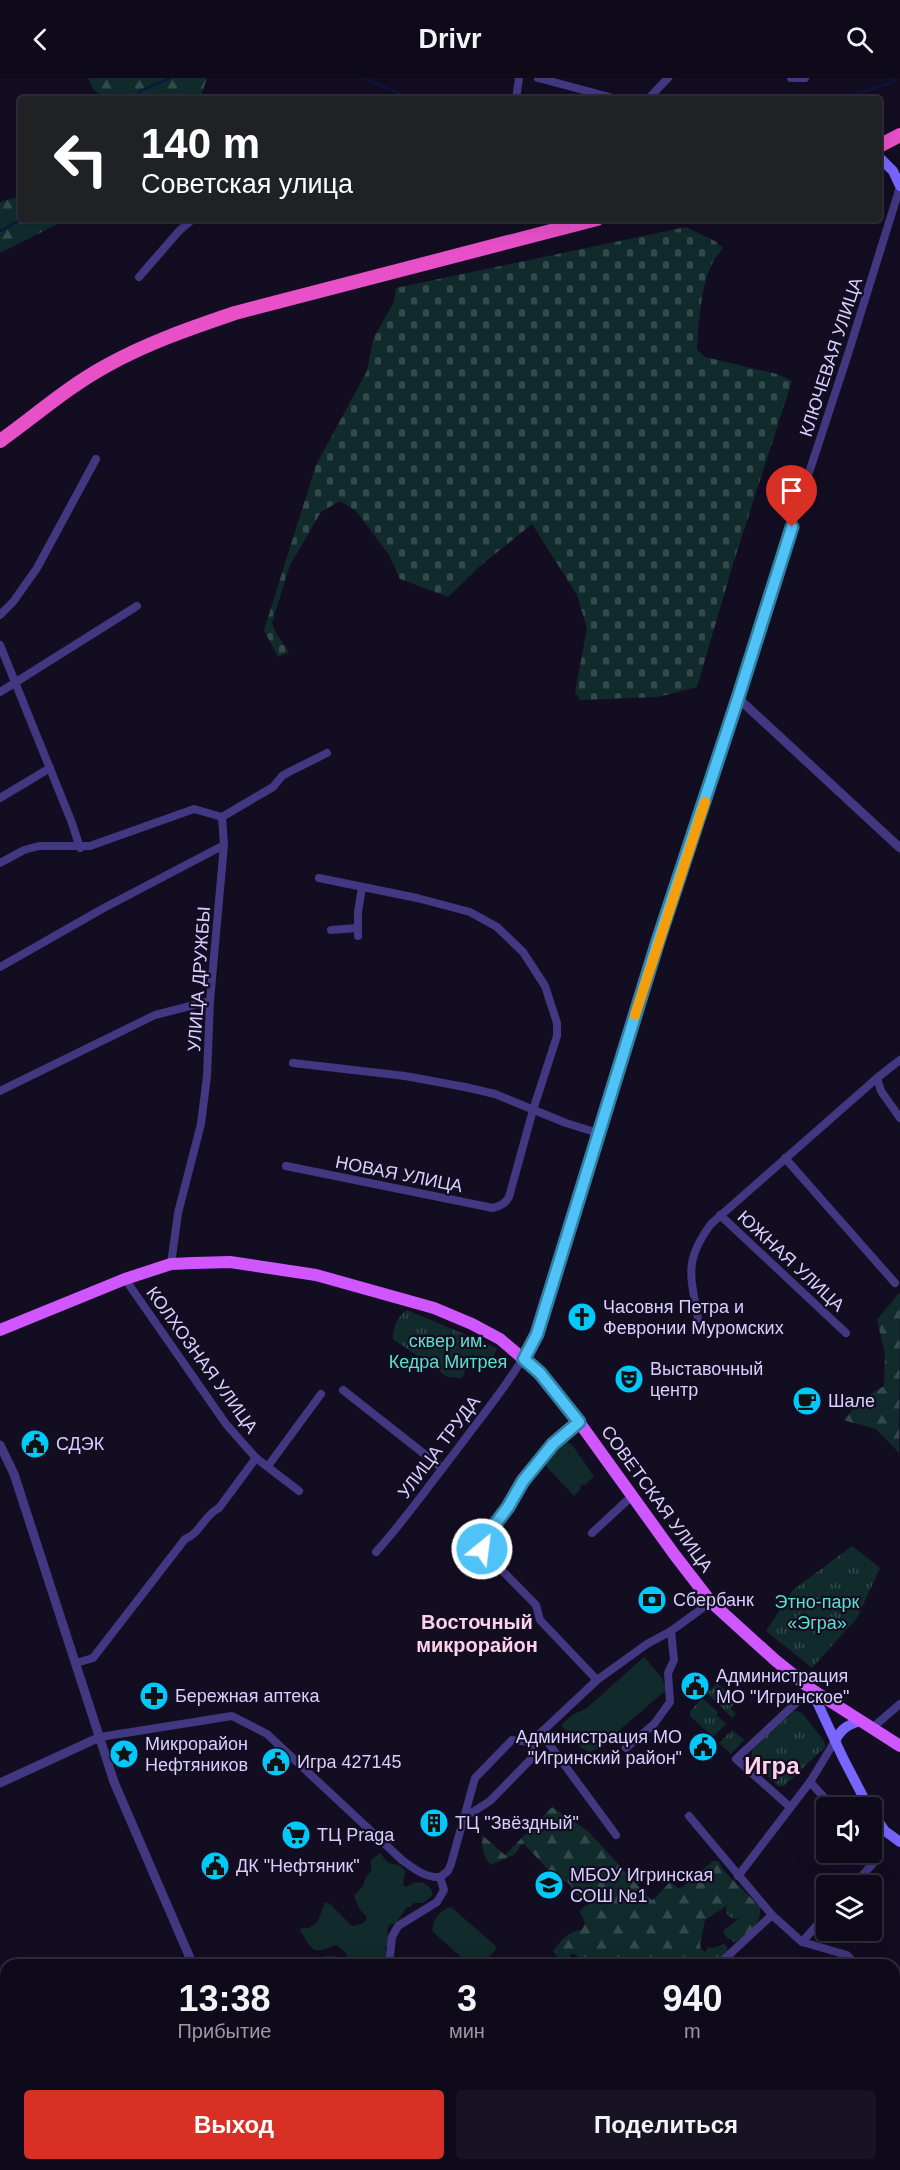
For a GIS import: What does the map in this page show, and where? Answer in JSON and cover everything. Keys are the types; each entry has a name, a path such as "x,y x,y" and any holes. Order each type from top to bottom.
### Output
{"highway":[{"path":"882,144 900,135"},
{"path":"0,441 104,367 147,345 190,328 235,313 585,222"}],"main road":[{"path":"882,160 893,171 900,186"},
{"name":"СОВЕТСКАЯ УЛИЦА","path":"0,1330 124,1279 171,1264 230,1262 316,1275 434,1308 500,1339 540,1373 579,1422 711,1602 811,1689 900,1746"},
{"path":"811,1689 863,1797"},
{"path":"835,1741 841,1731 860,1721"},
{"path":"882,1827 900,1842"}],"street":[{"path":"516,96 519,78"},
{"path":"538,78 606,96"},
{"path":"651,96 668,78"},
{"path":"791,78 804,78"},
{"name":"КЛЮЧЕВАЯ УЛИЦА","path":"524,1359 537,1334 658,941 738,698 900,186"},
{"path":"139,277 190,222"},
{"path":"0,615 13,602 37,568 96,459"},
{"path":"0,692 137,606"},
{"path":"0,645 80,848"},
{"path":"738,698 900,848"},
{"path":"0,863 24,850 39,846 80,848 90,846 194,809 222,817 273,787 289,771 327,753"},
{"path":"0,798 50,768"},
{"name":"УЛИЦА ДРУЖБЫ","path":"171,1264 178,1214 201,1124 207,1076 210,1001 224,845 222,817"},
{"path":"0,967 102,909 224,845"},
{"path":"319,878 417,898 470,912 497,927 523,952 545,986 557,1023 557,1036 533,1110"},
{"path":"331,930 358,932 362,887"},
{"path":"0,1091 155,1015 210,1001"},
{"path":"720,1215 900,1060"},
{"path":"293,1063 405,1076 495,1094 598,1133"},
{"path":"877,1078 881,1091 900,1118"},
{"name":"НОВАЯ УЛИЦА","path":"286,1166 493,1208 505,1203 533,1110"},
{"path":"785,1158 895,1282"},
{"name":"ЮЖНАЯ УЛИЦА","path":"698,1319 691,1265 700,1240 720,1215 846,1333"},
{"name":"КОЛХОЗНАЯ УЛИЦА","path":"124,1279 226,1424 256,1458 299,1491"},
{"name":"УЛИЦА ТРУДА","path":"376,1552 408,1515 524,1359"},
{"path":"343,1390 442,1468"},
{"path":"268,1466 321,1394"},
{"path":"579,1422 553,1444 523,1481 508,1507 484,1539 482,1549 536,1605 540,1620 597,1680"},
{"path":"0,1445 14,1474 114,1782 190,1959"},
{"name":"КОЛХОЗНАЯ УЛИЦА","path":"76,1663 93,1658 185,1539 192,1537 210,1512 219,1508 256,1458"},
{"path":"592,1533 632,1497"},
{"path":"0,1783 100,1737 232,1716 267,1734 402,1860 418,1871 440,1878 448,1872 475,1778 512,1740 531,1742 597,1680 711,1602"},
{"path":"626,1748 654,1724 670,1702 668,1673 674,1660 671,1631"},
{"path":"790,1807 736,1759 811,1689"},
{"path":"872,1728 900,1704"},
{"path":"541,1733 616,1835"},
{"path":"738,1876 810,1782 835,1741"},
{"path":"465,1817 490,1801 532,1758 531,1742"},
{"path":"810,1782 824,1797"},
{"path":"689,1816 772,1915 802,1942 847,1955 851,1959"},
{"path":"863,1875 873,1863"},
{"path":"390,1959 392,1937 398,1926 437,1902 444,1890 440,1878"},
{"path":"724,1959 772,1915"},
{"path":"802,1942 816,1926"}],"green space":[{"path":"88,78 207,78 201,96 102,96 93,89"},
{"path":"18,197 18,222 62,222 0,253 0,202"},
{"path":"686,227 715,241 723,248 712,264 705,283 699,318 697,350 705,357 777,374 792,381 733,564 697,687 658,697 580,700 575,692 587,628 577,595 532,524 480,566 448,597 400,579 389,555 356,511 340,501 321,512 290,565 272,623 289,652 278,657 264,630 316,465 367,371 373,339 394,302 396,288"},
{"path":"900,1294 899,1453 876,1429 843,1420 861,1400 884,1386 885,1354 877,1320"},
{"name":"сквер им. Кедра Митрея","path":"407,1310 497,1348 492,1360 472,1355 462,1378 448,1377 393,1339 396,1323"},
{"path":"565,1440 573,1446 594,1476 585,1485 580,1486 581,1488 574,1496 546,1466 551,1450"},
{"name":"Этно-парк «Эгра»","path":"852,1546 880,1568 857,1618 812,1668 766,1631 793,1590"},
{"path":"644,1657 662,1678 666,1690 616,1733 620,1738 590,1752 581,1748 561,1725 572,1715 587,1708"},
{"path":"717,1683 737,1701 730,1708 736,1714 732,1718 707,1693"},
{"path":"702,1698 718,1712 716,1715 726,1724 713,1737 690,1716 690,1712"},
{"path":"795,1711 802,1713 824,1741 825,1747 784,1786 778,1786 753,1762 752,1752 754,1746"},
{"path":"732,1730 744,1740 731,1754 719,1743"},
{"path":"552,1807 588,1831 651,1900 670,1882 678,1888 682,1887 713,1861 718,1861 724,1871 760,1907 759,1919 749,1933 734,1942 726,1937 723,1931 742,1916 731,1903 705,1920 701,1949 705,1952 708,1947 714,1948 724,1944 727,1946 727,1952 719,1959 594,1959 590,1956 587,1959 581,1959 571,1954 568,1959 559,1959 553,1951 569,1934 583,1928 584,1921 580,1912 589,1904 590,1898 577,1896 567,1882 557,1879 524,1844 515,1854 491,1865 485,1855 482,1835 505,1855"},
{"path":"380,1853 388,1863 399,1865 405,1871 403,1885 407,1887 419,1882 426,1884 433,1895 423,1903 414,1903 406,1908 396,1923 389,1925 387,1932 390,1940 385,1949 389,1959 344,1959 347,1955 336,1945 322,1950 314,1949 300,1930 309,1928 318,1921 325,1902 330,1904 351,1925 364,1923 367,1917 360,1910 354,1896 363,1886 365,1878 371,1871 371,1860"},
{"path":"735,1901 743,1906 744,1910 739,1918 735,1919 727,1914 726,1910 731,1902"},
{"path":"451,1907 497,1947 493,1953 486,1959 463,1959 433,1932 433,1924 437,1916"},
{"path":"325,1956 335,1956 340,1959 323,1959"}],"waterway":[{"path":"137,96 140,91 170,78"},
{"path":"363,78 403,96"},
{"path":"850,96 891,83 895,78"},
{"path":"0,231 18,221"}],"slow traffic":[{"path":"635,1015 705,802"}],"place":[{"name":"Часовня Петра и Февронии Муромских","path":"582,1317"},
{"name":"Выставочный центр","path":"629,1379"},
{"name":"Шале","path":"807,1401"},
{"name":"СДЭК","path":"35,1444"},
{"name":"Сбербанк","path":"652,1600"},
{"name":"Администрация МО \"Игринское\"","path":"695,1686"},
{"name":"Бережная аптека","path":"154,1696"},
{"name":"Администрация МО \"Игринский район\"","path":"703,1747"},
{"name":"Микрорайон Нефтяников","path":"124,1754"},
{"name":"Игра 427145","path":"276,1762"},
{"name":"ТЦ \"Звёздный\"","path":"434,1823"},
{"name":"ТЦ Praga","path":"296,1835"},
{"name":"ДК \"Нефтяник\"","path":"215,1866"},
{"name":"МБОУ Игринская СОШ №1","path":"549,1885"}],"district":[{"name":"Восточный микрорайон","path":"477,1634"},
{"name":"Игра","path":"772,1765"}],"route":[{"path":"482,1549 484,1539 508,1507 523,1481 553,1444 579,1422 540,1373 524,1359 537,1334 658,941 792,527"}]}
